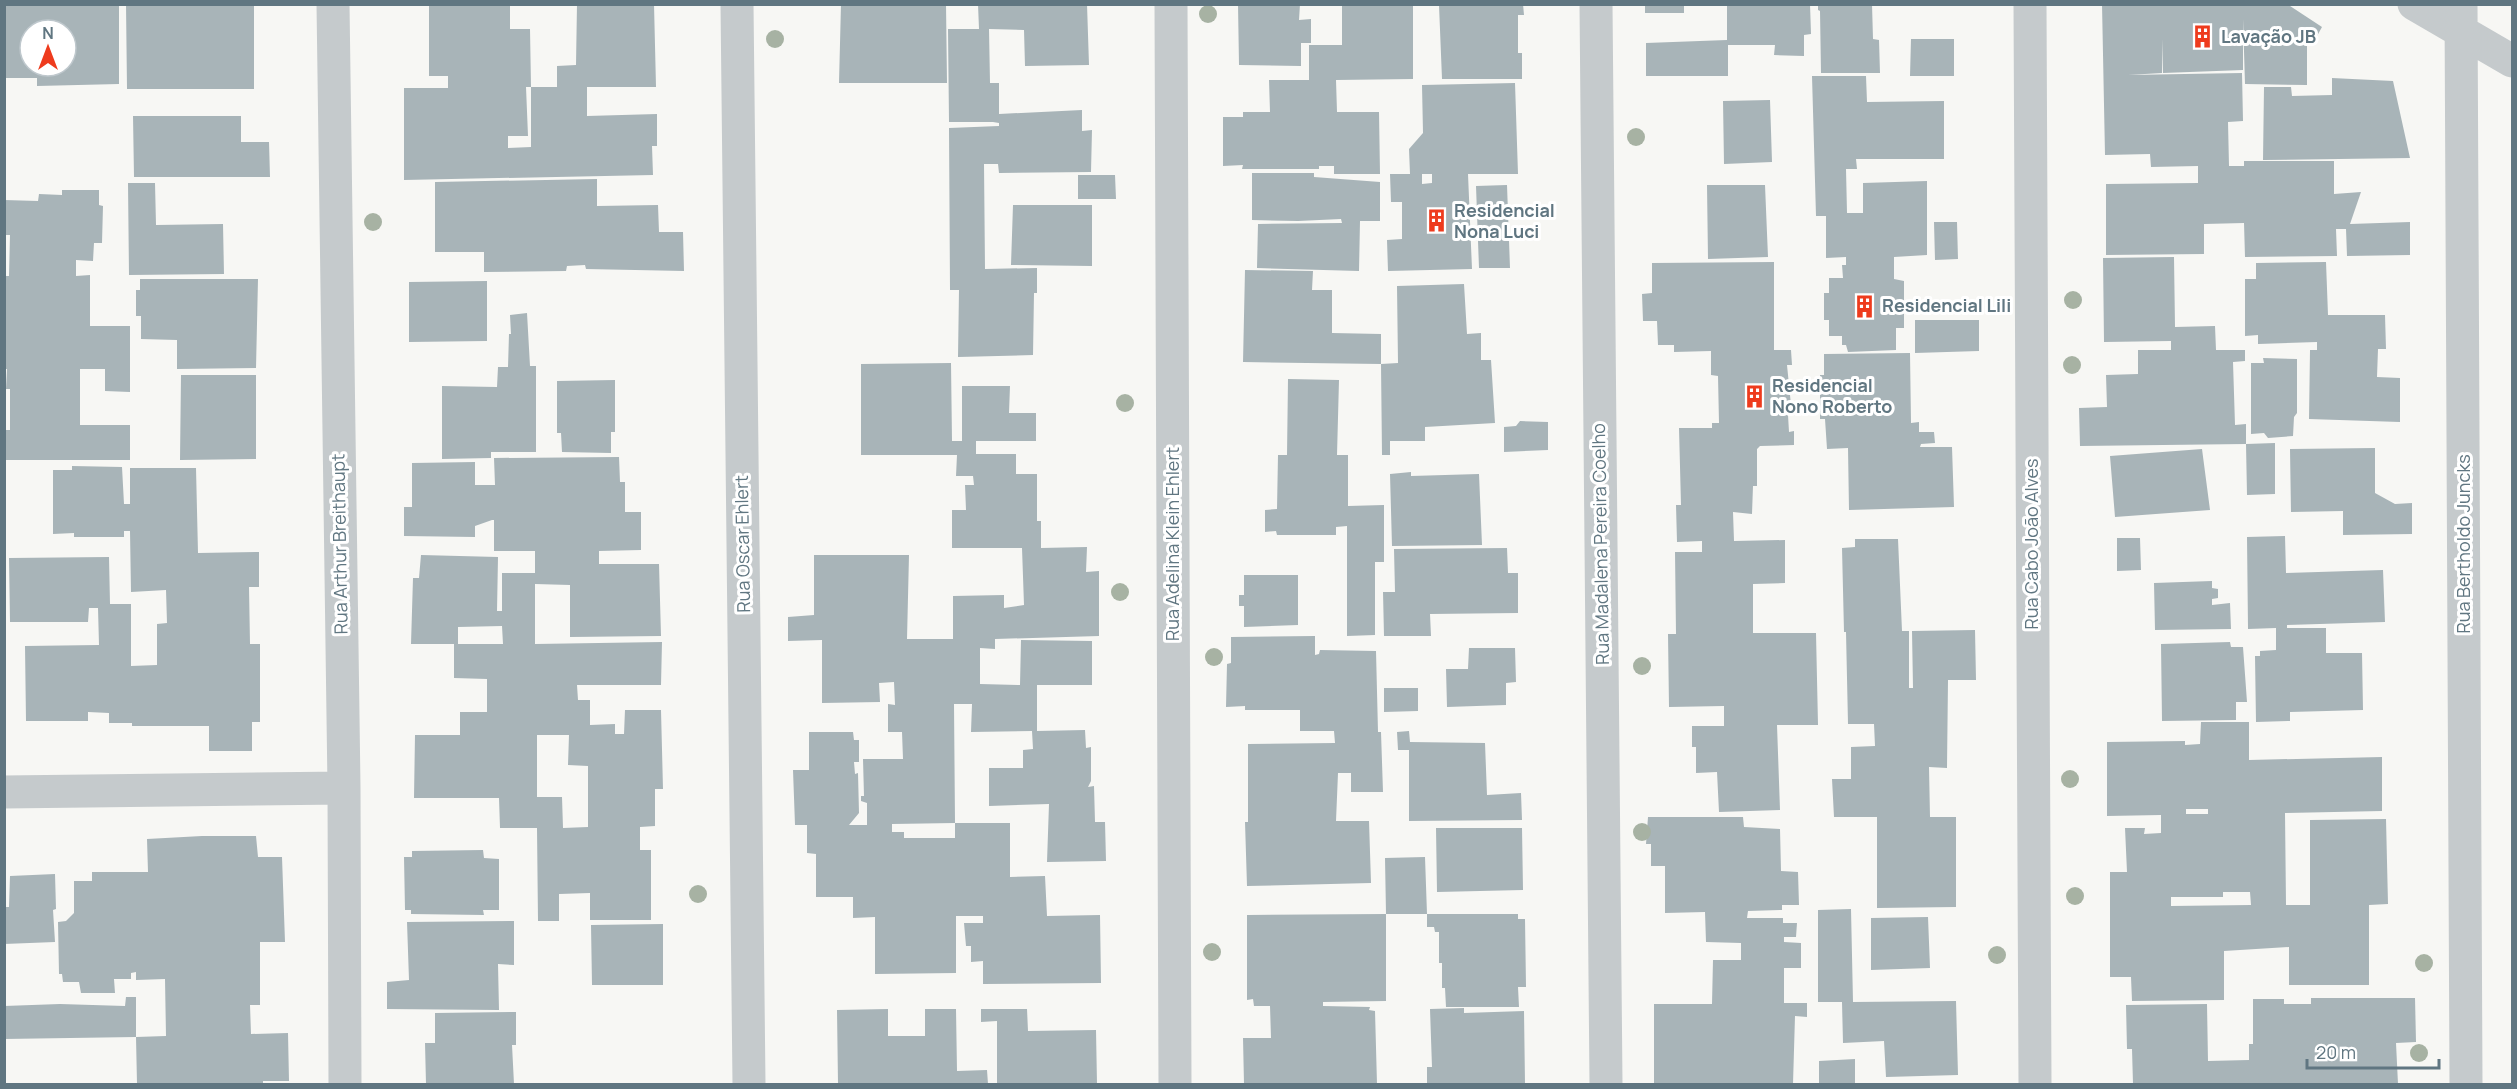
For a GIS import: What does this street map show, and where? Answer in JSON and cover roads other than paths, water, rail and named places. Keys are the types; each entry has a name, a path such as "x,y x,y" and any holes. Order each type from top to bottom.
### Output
{"street":[{"name":"Rua Arthur Breithaupt","path":"333,4 344,788 345,1084"},
{"name":"Rua Oscar Ehlert","path":"738,4 749,1084"},
{"name":"Rua Adelina Klein Ehlert","path":"1171,4 1175,1084"},
{"name":"Rua Madalena Pereira Coelho","path":"1596,4 1606,1084"},
{"name":"Rua Cabo João Alves","path":"2030,4 2035,1084"},
{"path":"2414,4 2461,18 2512,61"},
{"name":"Rua Bertholdo Juncks","path":"2461,18 2466,1084"},
{"path":"4,792 344,788"}],"place":[{"name":"Lavação JB","path":"2203,37"},
{"name":"Residencial Nona Luci","path":"1436,221"},
{"name":"Residencial Lili","path":"1864,306"},
{"name":"Residencial Nono Roberto","path":"1754,396"}]}
